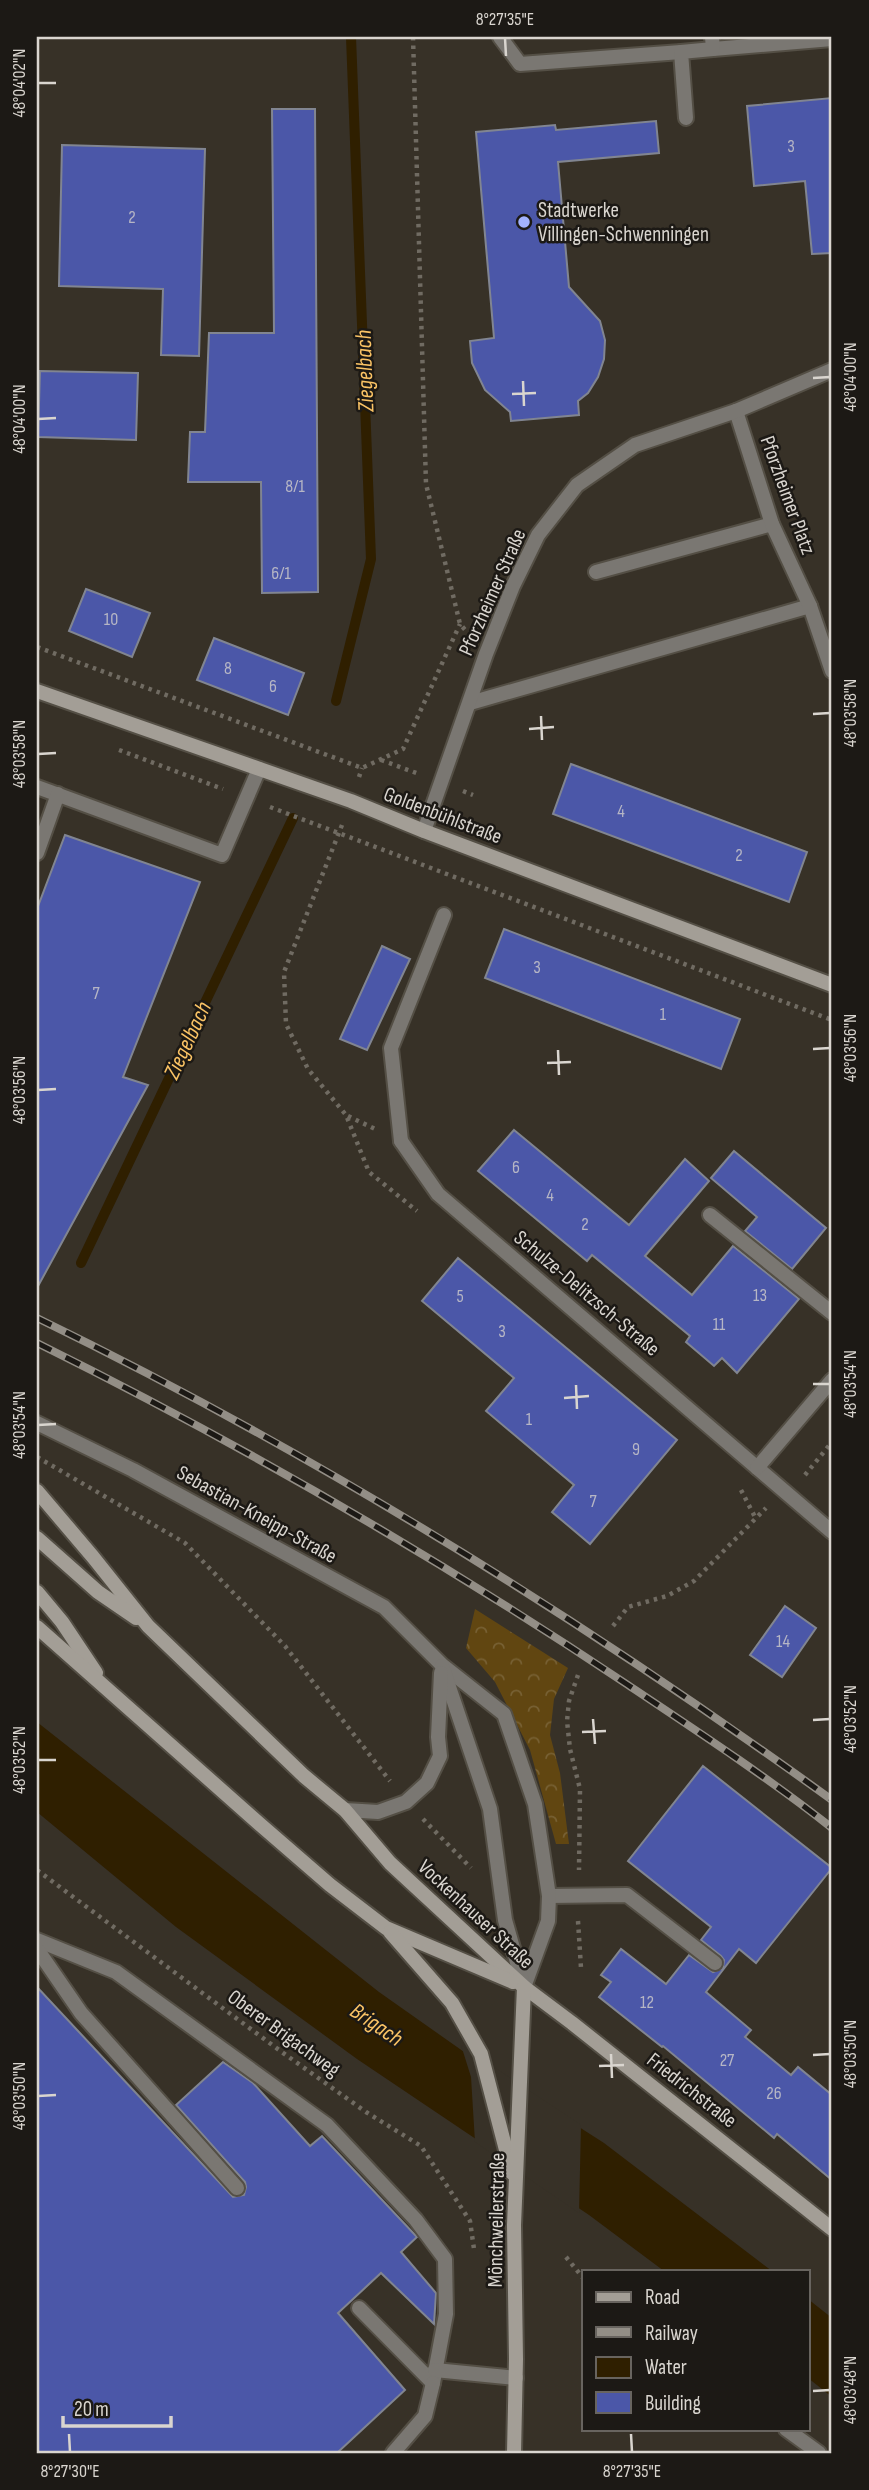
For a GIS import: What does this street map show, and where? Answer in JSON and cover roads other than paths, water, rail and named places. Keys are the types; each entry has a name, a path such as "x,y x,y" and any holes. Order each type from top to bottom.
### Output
{"main road":[{"name":"Goldenbühlstraße","path":"37,691 351,801 832,985"},
{"name":"Vockenhauser Straße","path":"37,1492 148,1626 304,1776 345,1810 390,1863 524,1987"},
{"name":"Vockenhauser Straße","path":"37,1538 98,1592 148,1626"},
{"name":"Vockenhauser Straße","path":"37,1592 62,1622 104,1685"},
{"name":"Vockenhauser Straße","path":"41,1632 320,1877 386,1928 524,1987"},
{"path":"386,1928 452,2003 481,2054 517,2191"},
{"name":"Mönchweilerstraße","path":"514,2453 514,2225 524,1987"},
{"name":"Friedrichstraße","path":"524,1987 832,2229"}],"street":[{"path":"500,37 520,64 681,52 712,43 832,39"},
{"path":"681,52 687,118"},
{"name":"Pforzheimer Straße","path":"424,831 490,642 513,586 538,535 577,485 635,445 736,411 832,370"},
{"name":"Pforzheimer Platz","path":"736,411 772,524 810,607 832,671"},
{"path":"596,572 772,524"},
{"path":"470,703 810,607"},
{"path":"37,786 222,855 259,769"},
{"path":"37,853 58,794"},
{"name":"Schulze-Delitzsch-Straße","path":"444,915 391,1048 401,1141 438,1194 832,1532"},
{"path":"710,1215 832,1313"},
{"path":"757,1468 832,1380"},
{"name":"Sebastian-Kneipp-Straße","path":"37,1423 133,1470 384,1607 442,1665 504,1714 535,1804 549,1896 548,1921 524,1987"},
{"path":"345,1810 378,1812 406,1802 427,1783 440,1756 438,1737 442,1665"},
{"name":"Sebastian-Kneipp-Straße","path":"442,1665 490,1809 505,1920 524,1987"},
{"path":"549,1896 627,1895 715,1962"},
{"path":"37,1940 116,1972 327,2125 416,2220 445,2259 446,2314 425,2416 393,2453"},
{"path":"37,1949 81,2013 237,2188"},
{"path":"359,2308 434,2377 516,2378"},
{"path":"787,2430 819,2453"}],"water":[{"name":"Brigach","path":"37,1722 379,1992 484,2066 604,2143 771,2270 663,2270 589,2215 357,2059 176,1927 37,1812"},
{"path":"810,2301 832,2318 832,2397 810,2380"}],"waterway":[{"name":"Ziegelbach","path":"336,701 371,559 351,37"},
{"name":"Ziegelbach","path":"81,1263 293,818"}],"railway":[{"path":"37,1318 244,1425 445,1542 641,1667 832,1800"},
{"path":"37,1343 264,1462 484,1592 654,1702 757,1772 832,1828"}],"place":[{"name":"Stadtwerke Villingen-Schwenningen","path":"524,222"}]}
